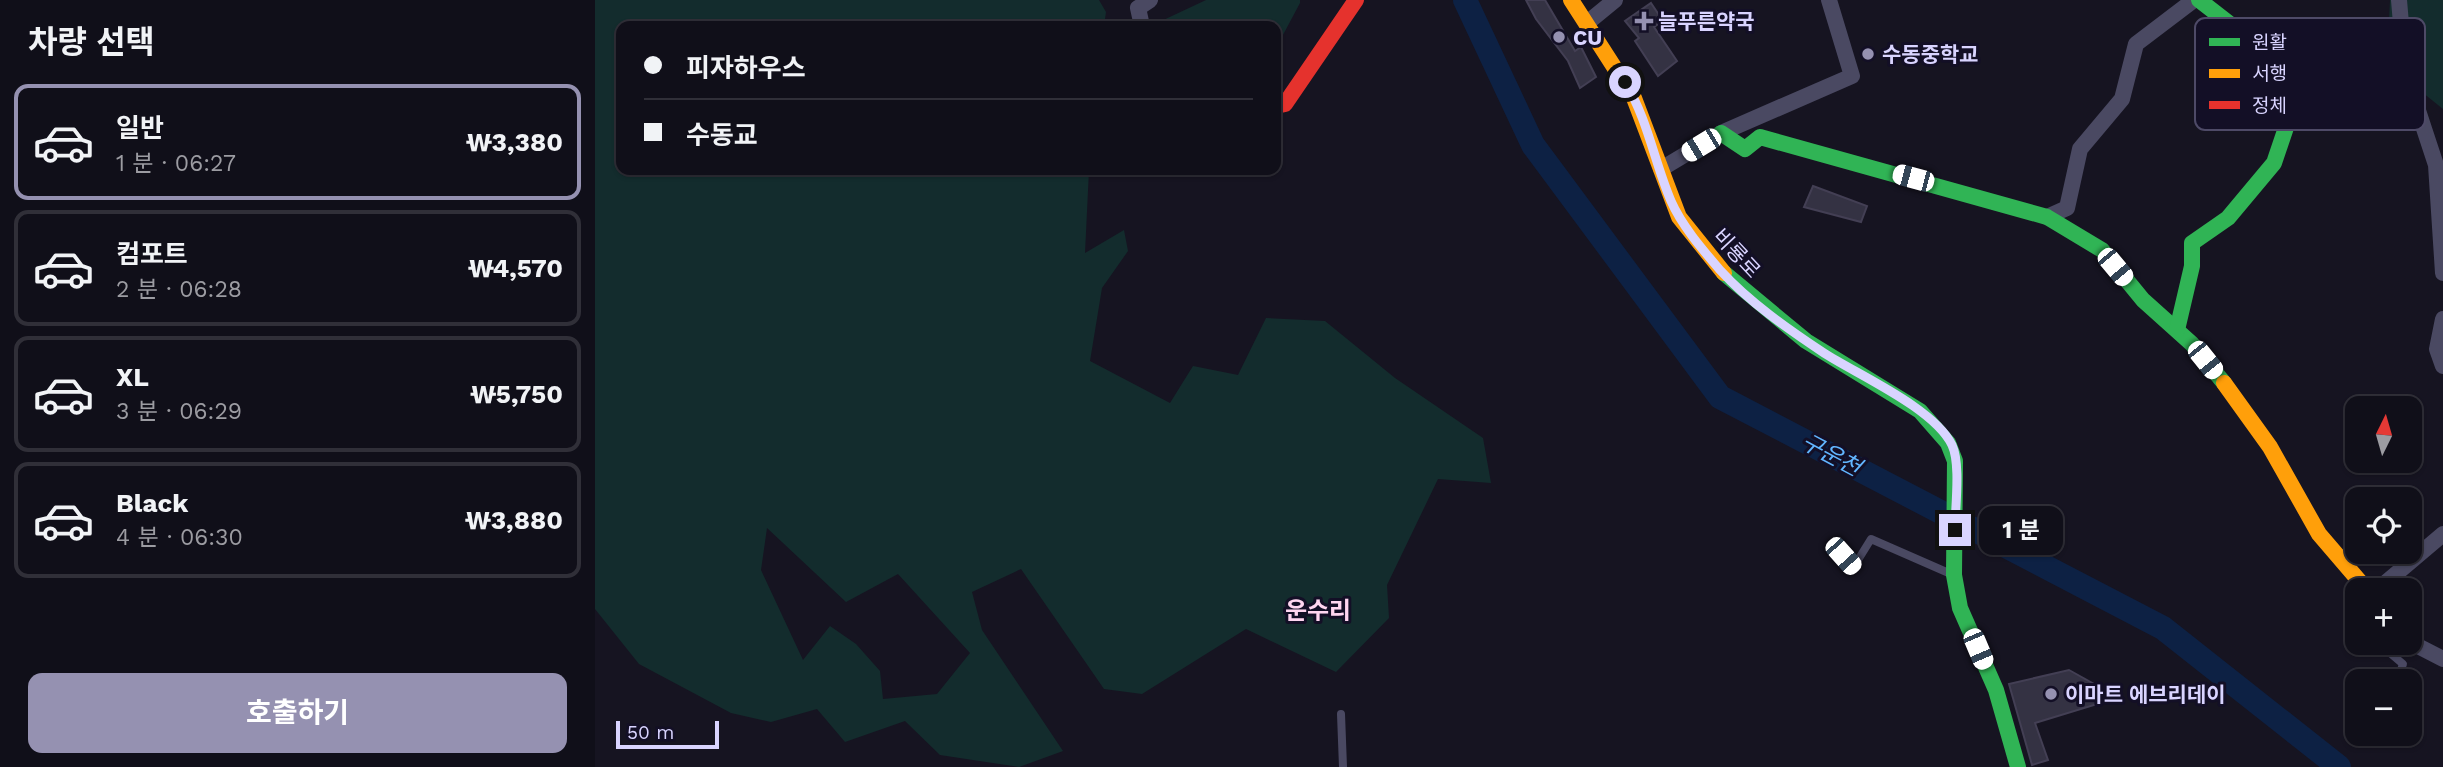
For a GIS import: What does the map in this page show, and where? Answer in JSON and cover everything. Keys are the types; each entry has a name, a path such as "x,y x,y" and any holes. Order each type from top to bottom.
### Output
{"street":[{"path":"1141,21 1138,8 1150,0"},
{"path":"1281,105 1285,104 1356,0"},
{"name":"비룡로","path":"1571,0 1632,95 1671,201 1685,227 1721,271 1774,317 1825,354 1888,388 1941,430 1952,446 1955,461 1954,575"},
{"path":"1587,23 1615,0"},
{"path":"1661,170 1721,133 1851,76 1829,0"},
{"path":"2047,218 2067,208 2080,149 2122,99 2136,44 2196,0 2221,18"},
{"path":"2399,0 2401,18"},
{"path":"2176,330 2192,266 2192,243 2228,218 2274,163 2285,130"},
{"path":"2424,130 2436,165 2443,273"},
{"path":"1721,133 1745,149 1760,137 2047,218 2102,250 2143,300 2192,344 2232,393 2270,447 2319,534 2357,578"},
{"path":"2443,319 2437,349 2443,366"},
{"path":"2391,578 2443,534"},
{"path":"1954,575 1961,608 1996,690 2018,767"},
{"path":"2422,648 2443,659"}],"lane":[{"path":"1832,544 1853,568 1871,539 1954,575"},
{"path":"2392,655 2403,664 2401,669"},
{"path":"1341,714 1343,767"}],"green space":[{"path":"595,0 1099,0 1106,12 1105,21 616,21 616,175 1089,175 1085,253 1124,230 1128,251 1102,288 1090,361 1170,403 1193,366 1238,375 1266,318 1325,321 1395,378 1483,438 1491,483 1438,479 1387,585 1389,618 1336,672 1246,629 1142,694 1104,689 1021,569 972,592 982,630 1063,751 1019,767 940,755 905,721 845,742 817,709 771,722 731,713 639,664 595,609","holes":["767,528 846,602 898,574 970,653 937,694 883,699 880,671 856,644 830,626 803,660 761,570"]},
{"path":"1206,0 1300,0 1281,39 1281,21 1161,21"},
{"path":"2390,0 2443,0 2443,109 2425,95 2425,18 2389,18"}],"building":[{"path":"1526,0 1545,0 1575,51 1581,47 1596,77 1580,88 1568,61 1536,19"},
{"path":"1651,3 1663,21 1654,27 1677,61 1658,76 1635,41 1639,38 1625,21"},
{"path":"1813,186 1867,206 1861,222 1804,207"},
{"name":"이마트 에브리데이","path":"2069,670 2094,684 2104,702 2035,723 2048,760 2032,765 2009,684"}],"waterway":[{"name":"구운천","path":"1465,0 1533,145 1720,397 2163,628 2339,767"}],"traffic: fast":[{"path":"2199,0 2222,18"},
{"path":"2177,330 2192,266 2192,243 2228,218 2274,163 2285,130"},
{"path":"1721,133 1745,149 1760,137 2047,217 2102,250 2143,300 2192,344 2224,383"},
{"path":"1724,273 1806,341 1920,411 1948,443 1955,461 1954,575 1960,608 1996,690 2018,767"}],"traffic: slow":[{"path":"1571,0 1634,98 1679,217 1724,273"},
{"path":"2224,383 2270,447 2319,534 2357,578"}],"traffic: jam":[{"path":"1281,105 1285,104 1356,0"}],"place":[{"name":"늘푸른약국","path":"1644,21"},
{"name":"CU","path":"1559,37"},
{"name":"수동중학교","path":"1868,54"},
{"name":"이마트 에브리데이","path":"2051,694"}],"district":[{"name":"운수리","path":"1318,611"}],"route":[{"path":"1625,82 1652,140 1671,201 1685,227 1721,271 1774,317 1825,354 1888,388 1941,430 1952,446 1955,461 1955,530"}]}
